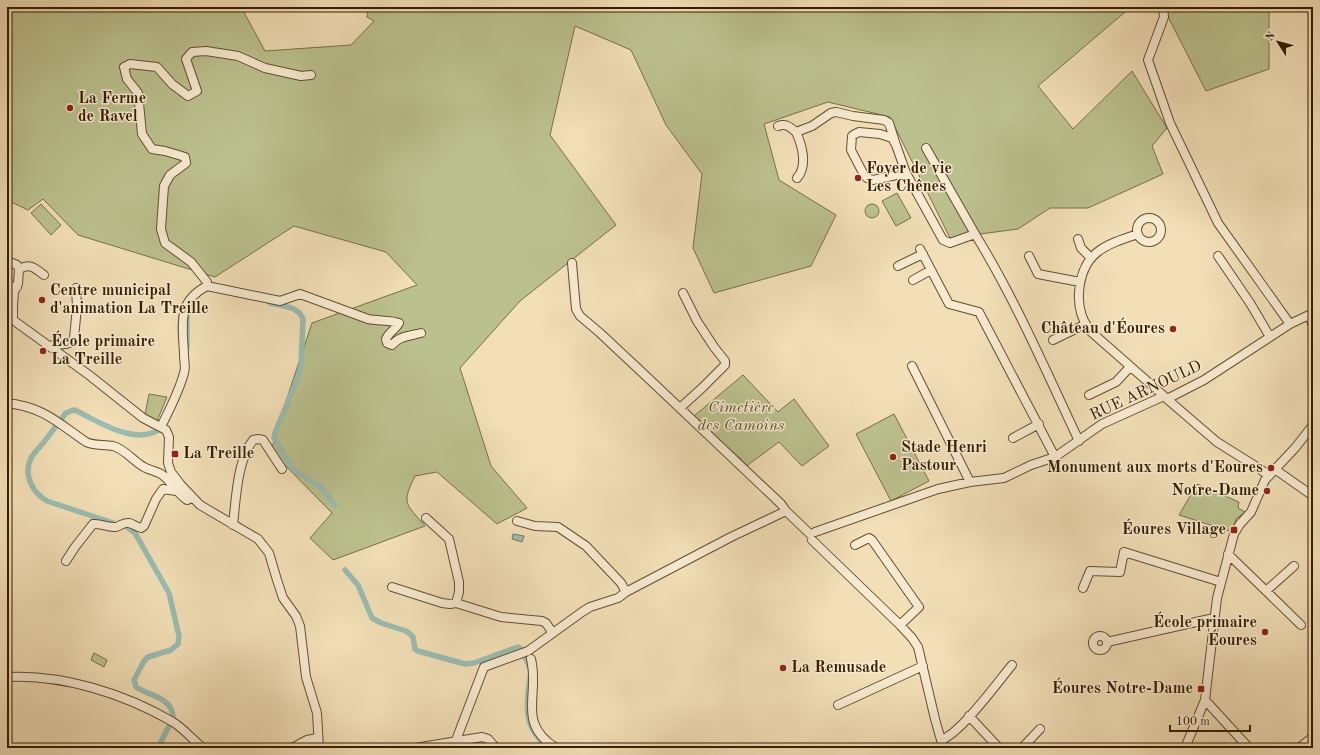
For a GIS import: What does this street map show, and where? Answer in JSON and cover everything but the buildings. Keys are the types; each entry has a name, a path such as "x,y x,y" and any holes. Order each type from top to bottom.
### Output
{"street":[{"path":"1163,7 1164,17 1148,60 1170,123 1218,223 1290,324"},
{"path":"208,286 191,262 165,243 160,229 164,186 170,175 186,163 185,157 165,151 152,150 142,134 138,93 127,79 124,67 130,64 157,67 172,84 188,96 197,91 186,59 192,52 206,51 238,56 265,68 301,76 311,76"},
{"path":"796,132 812,126 826,114 836,112 889,122 906,173 943,240 950,244 975,234"},
{"path":"778,126 782,124 796,132 802,151 803,165 802,171 797,178"},
{"path":"896,145 892,138 888,136 860,132 852,136 851,150 867,178 873,180 906,173"},
{"path":"926,148 1000,278 1037,350 1079,441"},
{"path":"1138,234 1119,240 1105,247 1091,258 1085,267 1080,282 1079,308 1086,324 1096,336 1130,367 1217,442 1269,476"},
{"path":"1078,239 1081,248 1091,258"},
{"path":"898,266 921,252 949,304 979,312 1055,457"},
{"path":"1029,256 1038,274 1080,282"},
{"path":"1218,256 1250,303 1270,337"},
{"path":"7,261 17,265 20,268"},
{"path":"572,263 576,309 580,316 600,333 781,504 786,511 815,538 912,638 918,647 941,740 945,748"},
{"path":"20,268 27,265 33,267 44,275"},
{"path":"20,268 17,287 14,292 10,320 51,347 143,418 162,427 169,437 168,459 171,472 192,498 204,508 258,539 265,547 272,562 283,598 296,616 300,626 306,677 317,713 319,748"},
{"path":"913,280 931,270"},
{"path":"7,286 17,287"},
{"path":"162,427 184,372 184,311 188,300 198,291 208,286 280,301 300,294 368,319 378,321 395,321 399,323 397,327 387,336 386,339 387,343 392,345 396,340 421,333"},
{"path":"51,347 53,345 65,345 74,338 77,307 76,288"},
{"path":"680,408 725,365 725,361 697,321 683,293"},
{"path":"1311,314 1313,326"},
{"name":"RUE ARNOULD","path":"815,538 825,529 938,489 970,482 1004,478 1031,465 1055,457 1102,424 1166,398 1204,380 1290,324 1311,314"},
{"path":"1053,340 1086,324"},
{"path":"912,366 970,482"},
{"path":"1089,395 1116,382 1130,367"},
{"path":"7,403 27,406 43,412 86,442 91,444 113,446 121,450 143,466 160,473 176,491 187,500 192,498"},
{"path":"1013,438 1039,424"},
{"path":"1185,748 1205,700 1214,618 1221,582 1234,534 1240,524 1251,512 1263,483 1296,448 1313,425"},
{"path":"233,525 242,466 249,445 253,440 263,440 282,469"},
{"path":"1276,470 1313,496"},
{"path":"66,561 93,524 109,527 129,523 142,528 156,499 163,489 176,491"},
{"path":"454,744 484,667 524,652 590,607 618,598 626,592 731,536 786,511"},
{"path":"426,518 449,540 459,582 459,592 456,603"},
{"path":"517,521 535,526 558,527 586,546 621,583 626,592"},
{"path":"855,545 869,538 872,540 919,607 900,625"},
{"path":"1083,588 1090,571 1120,572 1124,552 1221,582"},
{"path":"1228,554 1301,625"},
{"path":"1266,592 1294,566"},
{"path":"392,587 442,603 456,603 501,617 542,621 546,623 552,632"},
{"path":"1107,642 1214,618"},
{"path":"531,659 534,673 531,701 532,719 540,735 556,748"},
{"path":"941,740 948,738 953,733 1012,665"},
{"path":"838,705 923,666"},
{"path":"7,677 37,676 95,689 124,700 134,702 171,722 203,748"},
{"path":"1205,700 1249,748"},
{"path":"969,716 999,748"},
{"path":"1022,748 1040,729"},
{"path":"415,748 454,744 482,737 488,739 496,748"},
{"path":"1299,748 1313,737"},
{"path":"292,748 307,740 318,738"}],"green space":[{"path":"7,7 241,7 265,51 351,45 374,21 367,17 368,7 1131,7 1038,86 1073,129 1132,71 1167,128 1152,146 1163,174 1088,208 1050,208 1018,229 950,238 890,117 828,102 764,124 779,180 836,215 811,266 714,293 693,248 702,174 666,125 631,50 575,26 550,135 616,225 520,301 460,368 491,466 527,508 497,524 437,472 415,476 408,493 408,503 413,513 425,526 333,560 310,538 332,513 271,451 285,404 312,323 417,285 386,252 294,226 215,277 78,235 43,199 28,210 7,200"},
{"path":"1163,7 1269,7 1269,69 1206,91"},
{"path":"897,193 911,218 896,226 882,201"},
{"path":"41,204 61,225 51,235 31,213"},
{"path":"869,204 875,204 879,208 879,214 875,218 869,218 865,214 865,208"},
{"name":"Cimetière des Camoins","path":"743,375 778,412 794,399 829,446 802,466 779,442 745,467 741,464 742,461 740,458 729,452 730,450 694,416"},
{"path":"149,394 167,397 157,421 145,415"},
{"name":"Stade Henri Pastour","path":"894,414 929,481 891,501 856,434"},
{"path":"1197,484 1239,502 1238,508 1245,512 1236,519 1232,532 1179,515"},
{"path":"94,653 107,660 104,667 91,660"}],"water":[{"path":"513,534 524,536 522,542 512,539"}],"waterway":[{"path":"270,303 294,309 303,319 301,365 298,377 274,438 292,468 321,487 335,505"},
{"path":"187,317 187,348"},
{"path":"113,523 47,501 37,493 30,482 28,471 31,458 66,413 75,410 107,426 130,434 142,435 153,433 163,427"},
{"path":"128,528 135,533 169,593 179,636 178,644 171,650 148,657 144,661 134,680 136,687 165,701 172,711 173,718 158,748"},
{"path":"345,570 358,585 372,618 381,623 406,631 413,637 415,649 418,651 465,664 474,663 518,647 523,651 530,669"},
{"path":"530,677 527,708 528,716 534,732 549,748"}],"place":[{"name":"La Ferme de Ravel","path":"70,108"},
{"name":"Foyer de vie Les Chênes","path":"858,178"},
{"name":"Centre municipal d'animation La Treille","path":"42,300"},
{"name":"Château d'Éoures","path":"1173,329"},
{"name":"École primaire La Treille","path":"43,351"},
{"name":"La Treille","path":"175,454"},
{"name":"Stade Henri Pastour","path":"893,457"},
{"name":"Monument aux morts d'Eoures","path":"1271,468"},
{"name":"Notre-Dame","path":"1267,491"},
{"name":"Éoures Village","path":"1234,530"},
{"name":"École primaire Éoures","path":"1265,632"},
{"name":"La Remusade","path":"783,668"},
{"name":"Éoures Notre-Dame","path":"1201,689"}]}
